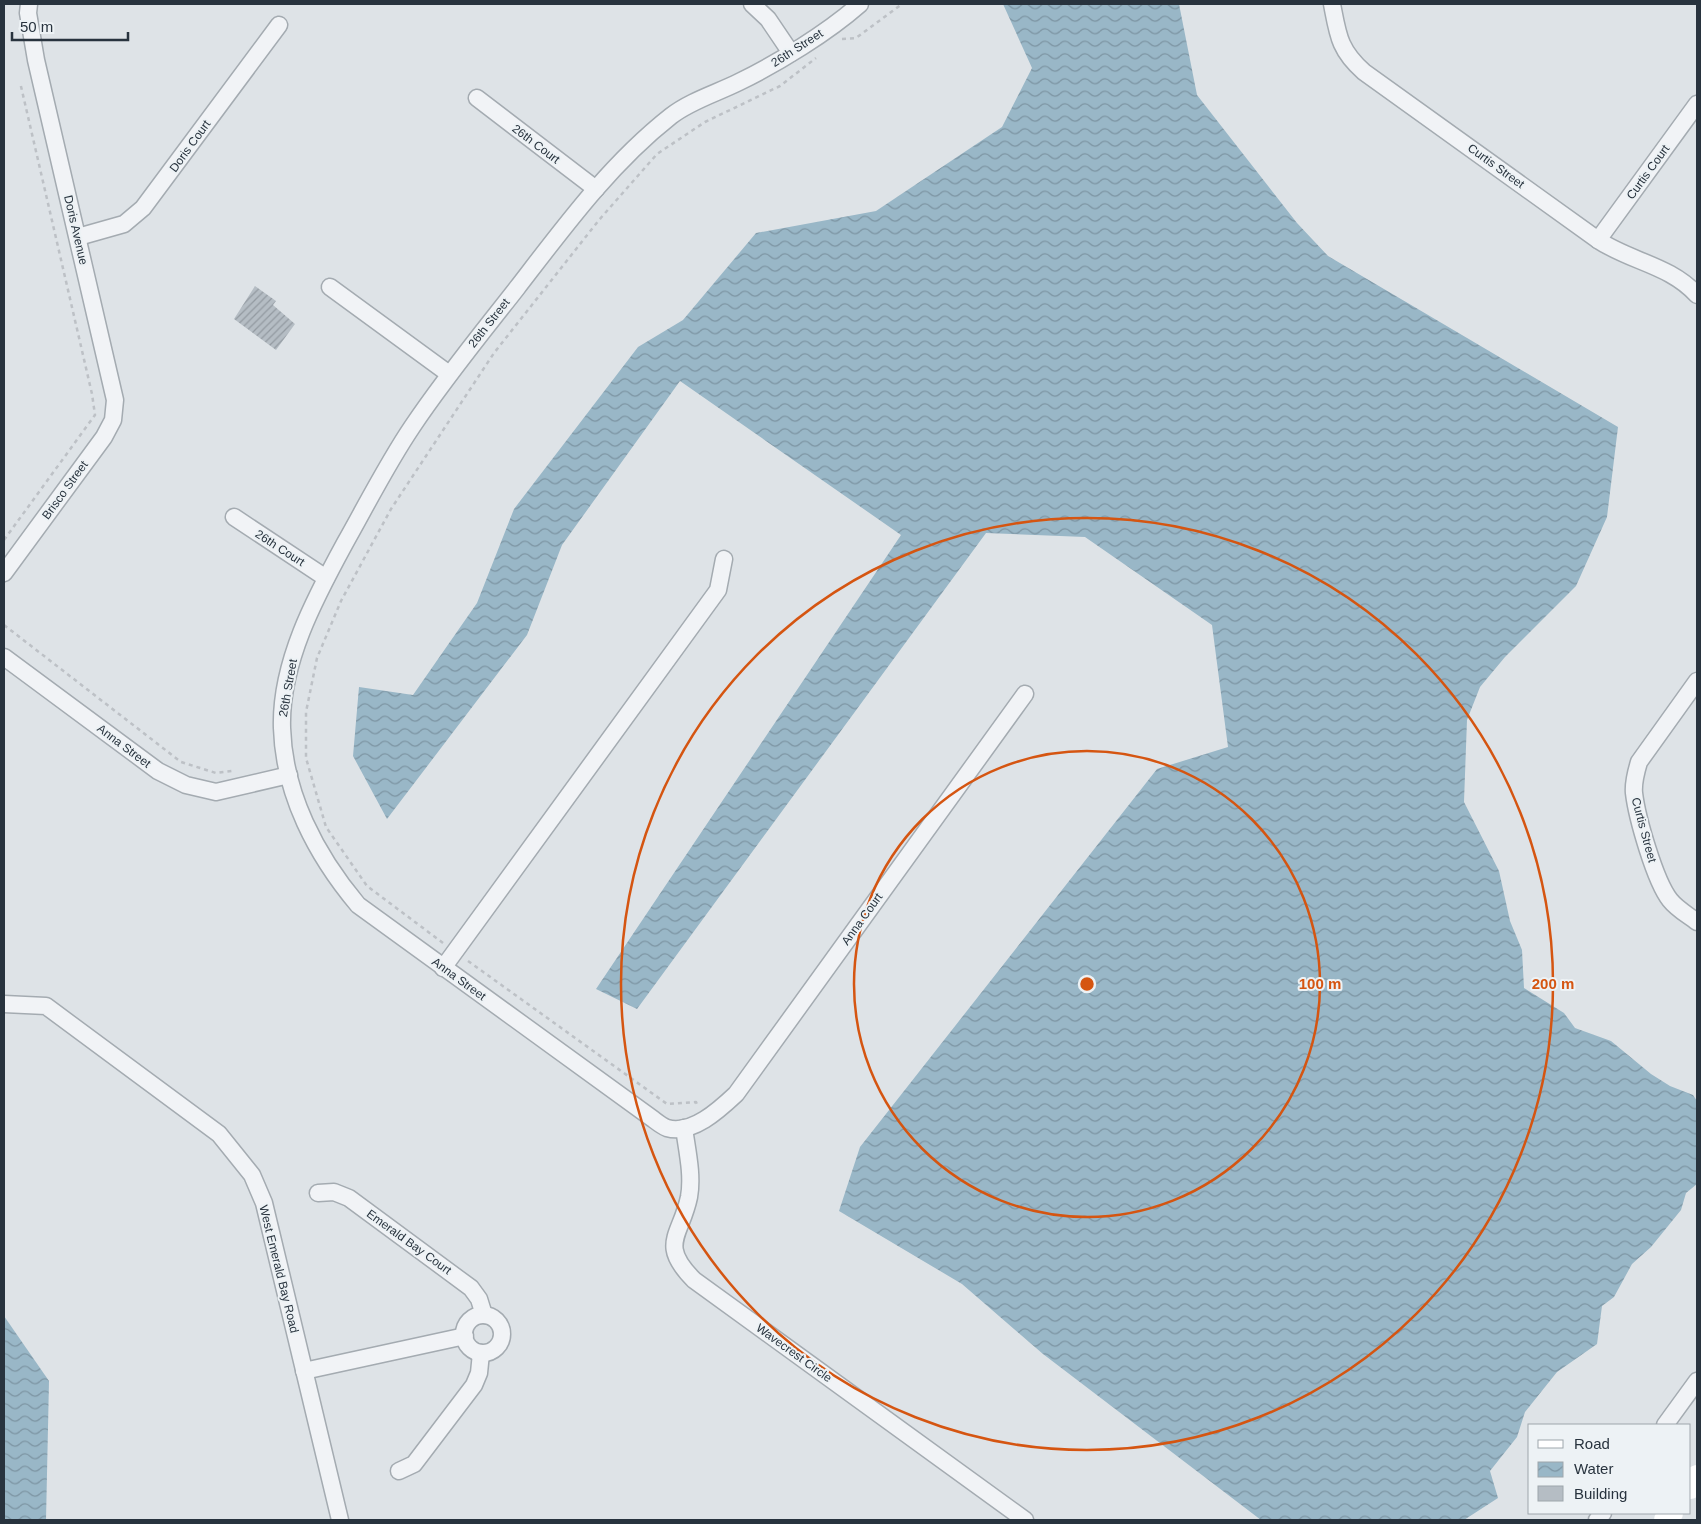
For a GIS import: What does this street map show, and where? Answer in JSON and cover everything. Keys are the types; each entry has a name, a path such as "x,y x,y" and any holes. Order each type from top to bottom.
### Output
{"street":[{"name":"Doris Avenue","path":"29,4 28,13 36,60 115,400"},
{"path":"752,4 768,19 791,53"},
{"name":"26th Street","path":"287,767 282,727 290,665 326,578 410,430 449,374 609,172 674,114 743,80 791,53 860,4"},
{"name":"Curtis Street","path":"1332,4 1340,43 1354,63 1598,240 1618,252 1674,275 1697,295"},
{"name":"Doris Court","path":"78,237 124,224 143,208 279,25"},
{"name":"26th Court","path":"477,98 596,189"},
{"name":"Curtis Court","path":"1598,240 1697,104"},
{"path":"330,287 449,374"},
{"name":"Brisco Street","path":"4,573 104,436 113,420 115,400"},
{"name":"26th Court","path":"234,518 326,578"},
{"path":"443,968 718,590 724,558"},
{"name":"Anna Street","path":"4,657 158,771 186,785 216,792 287,767 295,800 308,830 339,883 358,905 653,1119 667,1128 684,1128"},
{"name":"Curtis Street","path":"1697,681 1639,762 1635,774 1634,793 1650,857 1662,888 1676,906 1697,922"},
{"name":"Anna Court","path":"684,1128 701,1121 719,1110 736,1094 1025,694"},
{"name":"West Emerald Bay Road","path":"4,1004 46,1006 219,1134 252,1175 264,1203 340,1520"},
{"name":"Wavecrest Circle","path":"684,1128 690,1179 689,1197 674,1240 675,1256 684,1269 702,1286 1025,1520"},
{"name":"Emerald Bay Court","path":"318,1193 334,1192 349,1198 471,1288 478,1299 484,1315 495,1319 499,1323 502,1335 494,1350 481,1353"},
{"path":"400,1471 414,1464 474,1385 479,1373 481,1353 470,1347 465,1336 468,1324 472,1319 484,1315"},
{"path":"304,1370 465,1336"},
{"path":"1666,1424 1697,1381"}],"path":[{"path":"840,39 856,38 902,4"},
{"path":"701,1121 696,1102 667,1104 455,952 367,886 326,827 306,758 306,712 317,658 341,601 391,509 494,353 599,220 657,154 705,122 780,86 818,57"},
{"path":"4,540 94,415 92,394 20,82"},
{"path":"4,625 181,762 216,773 239,770"},
{"path":"287,767 306,758"}],"water":[{"path":"1003,4 1179,4 1197,95 1297,223 1328,256 1618,427 1607,517 1576,586 1505,657 1480,687 1467,720 1464,802 1499,871 1510,921 1522,950 1524,988 1564,1013 1575,1028 1611,1041 1651,1074 1670,1086 1693,1095 1697,1101 1697,1184 1686,1193 1681,1210 1651,1247 1632,1264 1614,1297 1602,1306 1597,1344 1557,1372 1525,1412 1517,1437 1490,1471 1498,1498 1464,1520 1261,1520 1043,1354 962,1284 839,1211 860,1147 1157,769 1228,747 1212,625 1085,537 986,533 637,1009 596,989 901,535 680,381 562,545 527,635 387,819 353,756 359,687 413,695 477,603 514,509 638,347 683,320 756,233 876,211 1002,127 1032,68"},
{"path":"4,1316 49,1381 46,1520 4,1520"}],"building":[{"path":"255,286 276,301 273,305 295,324 276,350 234,319"}]}
